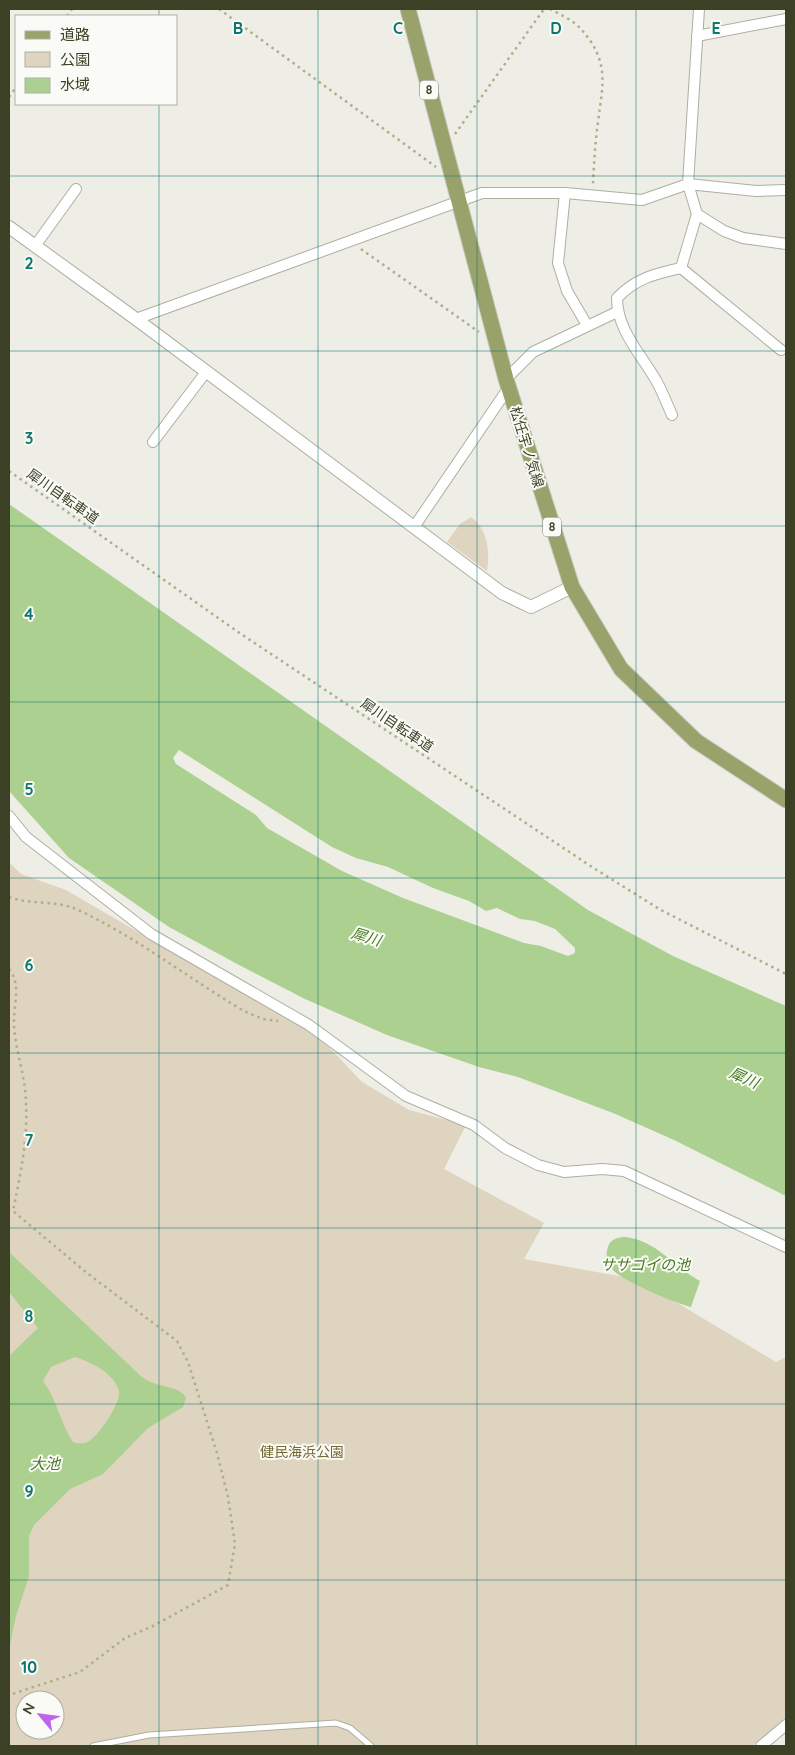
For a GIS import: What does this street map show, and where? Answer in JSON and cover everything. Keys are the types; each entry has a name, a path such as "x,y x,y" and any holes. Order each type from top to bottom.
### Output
{"main road":[{"name":"松任宇ノ気線","path":"408,9 507,383 572,587 621,669 696,741 786,800"}],"street":[{"path":"681,268 697,214 688,184 699,9"},
{"path":"697,36 786,20"},
{"path":"136,319 482,193 564,193 642,200 688,184 756,191 786,190"},
{"path":"35,246 76,189"},
{"path":"564,193 558,263 567,291 587,325"},
{"path":"697,214 724,231 743,238 786,244"},
{"path":"9,227 136,319 502,593 531,607 572,587"},
{"path":"672,414 657,382 625,333 617,312 618,298 628,287 647,276 681,268"},
{"path":"681,268 781,350"},
{"path":"414,527 507,383 532,352 617,312"},
{"path":"153,442 206,372"},
{"path":"9,816 26,837 151,934 309,1026 406,1096 474,1125 505,1148 538,1165 564,1172 602,1169 624,1171 786,1247"},
{"path":"761,1746 786,1725"}],"lane":[{"path":"93,1746 149,1735 336,1723 350,1728 371,1746"}],"path":[{"path":"219,9 436,167 450,171"},
{"path":"444,148 544,9"},
{"path":"550,9 579,27 600,59 604,76 594,157 593,196"},
{"path":"350,241 497,344"},
{"name":"犀川自転車道","path":"9,471 242,634 592,867 661,910 786,974"},
{"path":"9,898 74,908 107,924 244,1011 286,1025"},
{"path":"9,968 14,975 17,985 14,1026 26,1102 24,1157 13,1211 87,1273 177,1341 188,1362 218,1453 235,1544 228,1585 125,1638 80,1672 9,1695"}],"green space":[{"path":"471,517 481,528 486,541 488,549 487,571 447,542 460,524"},
{"name":"健民海浜公園","path":"9,862 21,874 66,890 312,1033 329,1047 362,1082 409,1110 466,1125 444,1169 544,1223 524,1259 619,1276 669,1298 776,1362 786,1357 786,1718 752,1746 9,1746"}],"water":[{"name":"犀川","path":"9,504 588,910 673,956 786,1006 786,1196 674,1140 613,1113 518,1077 479,1067 387,1035 305,999 239,965 169,927 69,858 9,791","holes":["179,750 332,847 356,858 388,867 433,888 469,901 486,911 497,908 520,919 535,921 555,929 575,948 575,953 568,956 541,946 524,943 403,898 342,871 267,828 256,815 176,764 173,758"]},
{"name":"ササゴイの池","path":"626,1237 638,1240 657,1249 700,1281 691,1307 662,1297 637,1285 617,1274 612,1269 607,1256 609,1244 615,1239"},
{"name":"大池","path":"9,1252 142,1377 147,1381 178,1391 186,1398 183,1407 148,1428 103,1474 70,1489 34,1525 29,1536 29,1576 16,1616 9,1650 9,1356 38,1328 9,1292","holes":["75,1357 95,1365 107,1374 119,1391 119,1396 107,1420 95,1436 85,1443 73,1442 52,1395 43,1381 51,1367"]}]}
